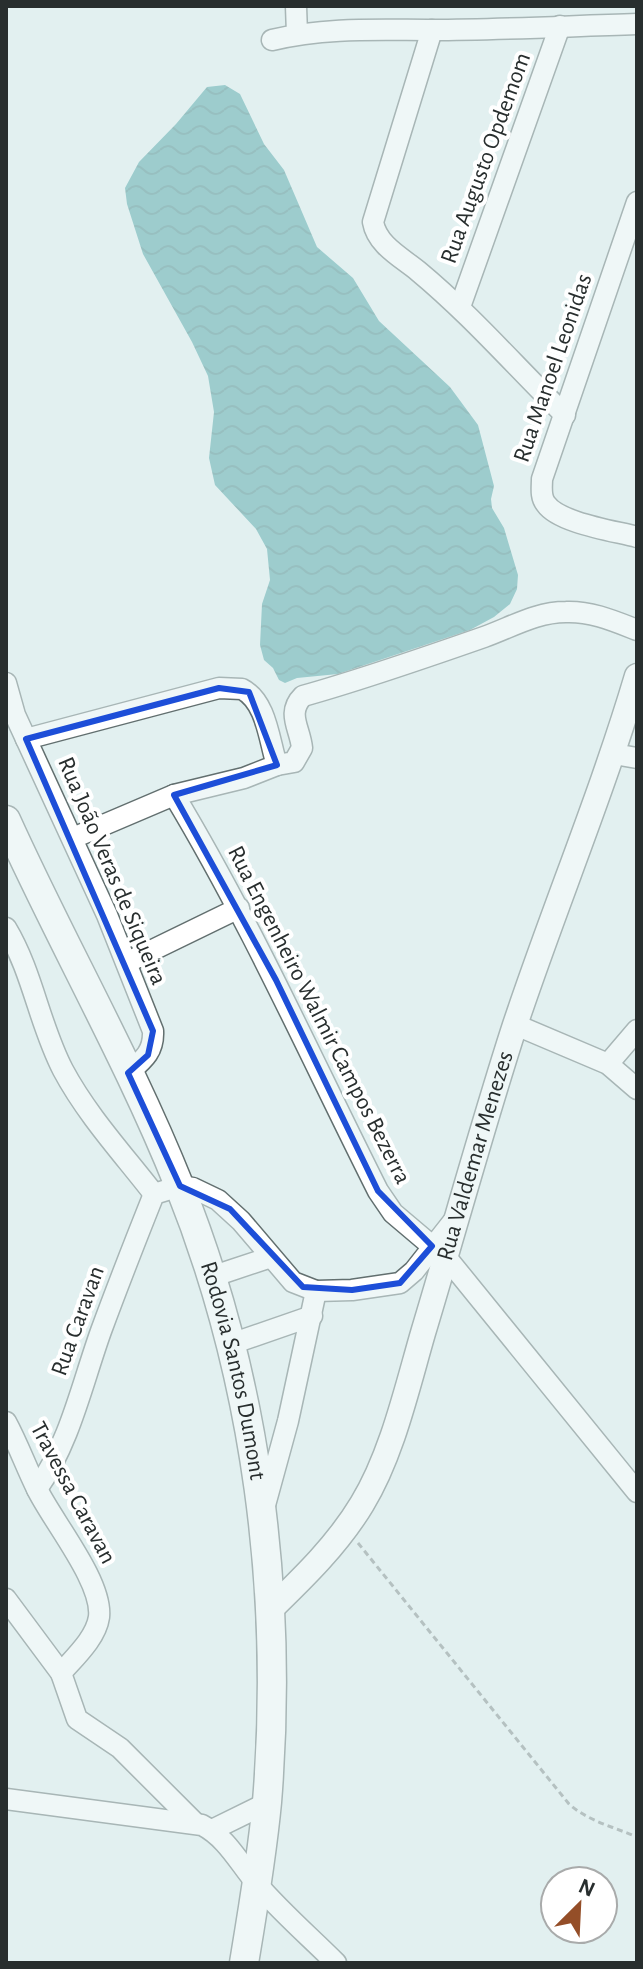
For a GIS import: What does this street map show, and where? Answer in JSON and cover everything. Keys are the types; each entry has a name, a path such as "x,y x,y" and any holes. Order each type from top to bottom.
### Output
{"highway":[{"name":"Rodovia Santos Dumont","path":"6,820 128,1073 167,1190 211,1277 245,1406 263,1513 271,1609 267,1803 244,1963"}],"main road":[{"name":"Rua Valdemar Menezes","path":"271,1609 318,1562 346,1527 363,1503 380,1468 402,1405 439,1251 457,1216 516,1025 626,756 637,676"}],"street":[{"path":"296,6 297,34"},
{"path":"272,40 297,34 371,29 637,24"},
{"name":"Rua Augusto Opdemom","path":"460,307 560,26"},
{"path":"432,30 373,222 374,230 388,248 460,307 565,415"},
{"name":"Rua Manoel Leonidas","path":"637,202 542,479 545,504 560,514 637,537"},
{"path":"73,838 174,795 294,762 302,748 293,709 303,696 386,671 526,619 551,613 587,613 637,630"},
{"name":"Rua João Veras de Siqueira","path":"6,683 10,717 26,739 73,838 128,962 153,1031 148,1055 128,1073"},
{"path":"26,739 219,688 237,687 249,692 257,702 277,765"},
{"name":"Rua Engenheiro Walmir Campos Bezerra","path":"174,795 239,908 378,1191 403,1224 439,1251 637,1492"},
{"path":"128,962 239,908"},
{"path":"6,928 30,977 44,1025 64,1071 84,1104 167,1190 204,1193 230,1209 293,1282 316,1291 352,1290 400,1283 439,1251"},
{"path":"516,1025 608,1064 637,1089"},
{"path":"608,1064 637,1030"},
{"name":"Rua Caravan","path":"37,1489 55,1461 101,1330 167,1190"},
{"path":"211,1277 271,1257"},
{"path":"263,1513 316,1291"},
{"path":"231,1344 312,1316"},
{"name":"Travessa Caravan","path":"6,1422 37,1489 90,1579 98,1604 97,1624 85,1645 61,1673"},
{"path":"6,1599 61,1673 79,1722 120,1748 203,1827 229,1846 257,1884 336,1963"},
{"path":"6,1799 203,1827 267,1803"}],"path":[{"path":"346,1527 569,1804 597,1822 637,1837"}],"highlighted area":[{"path":"219,688 249,692 277,765 174,795 276,980 378,1191 432,1246 400,1283 352,1290 303,1287 230,1209 180,1186 128,1073 148,1055 153,1031 26,739"}],"water":[{"path":"225,85 240,94 264,144 284,170 317,247 353,278 379,321 450,387 478,425 494,486 492,508 504,528 518,575 517,589 510,604 470,630 338,674 297,678 285,683 279,680 264,660 260,645 262,604 270,580 267,549 256,529 215,485 209,458 214,412 208,376 143,254 125,188 139,162 207,87"}]}
